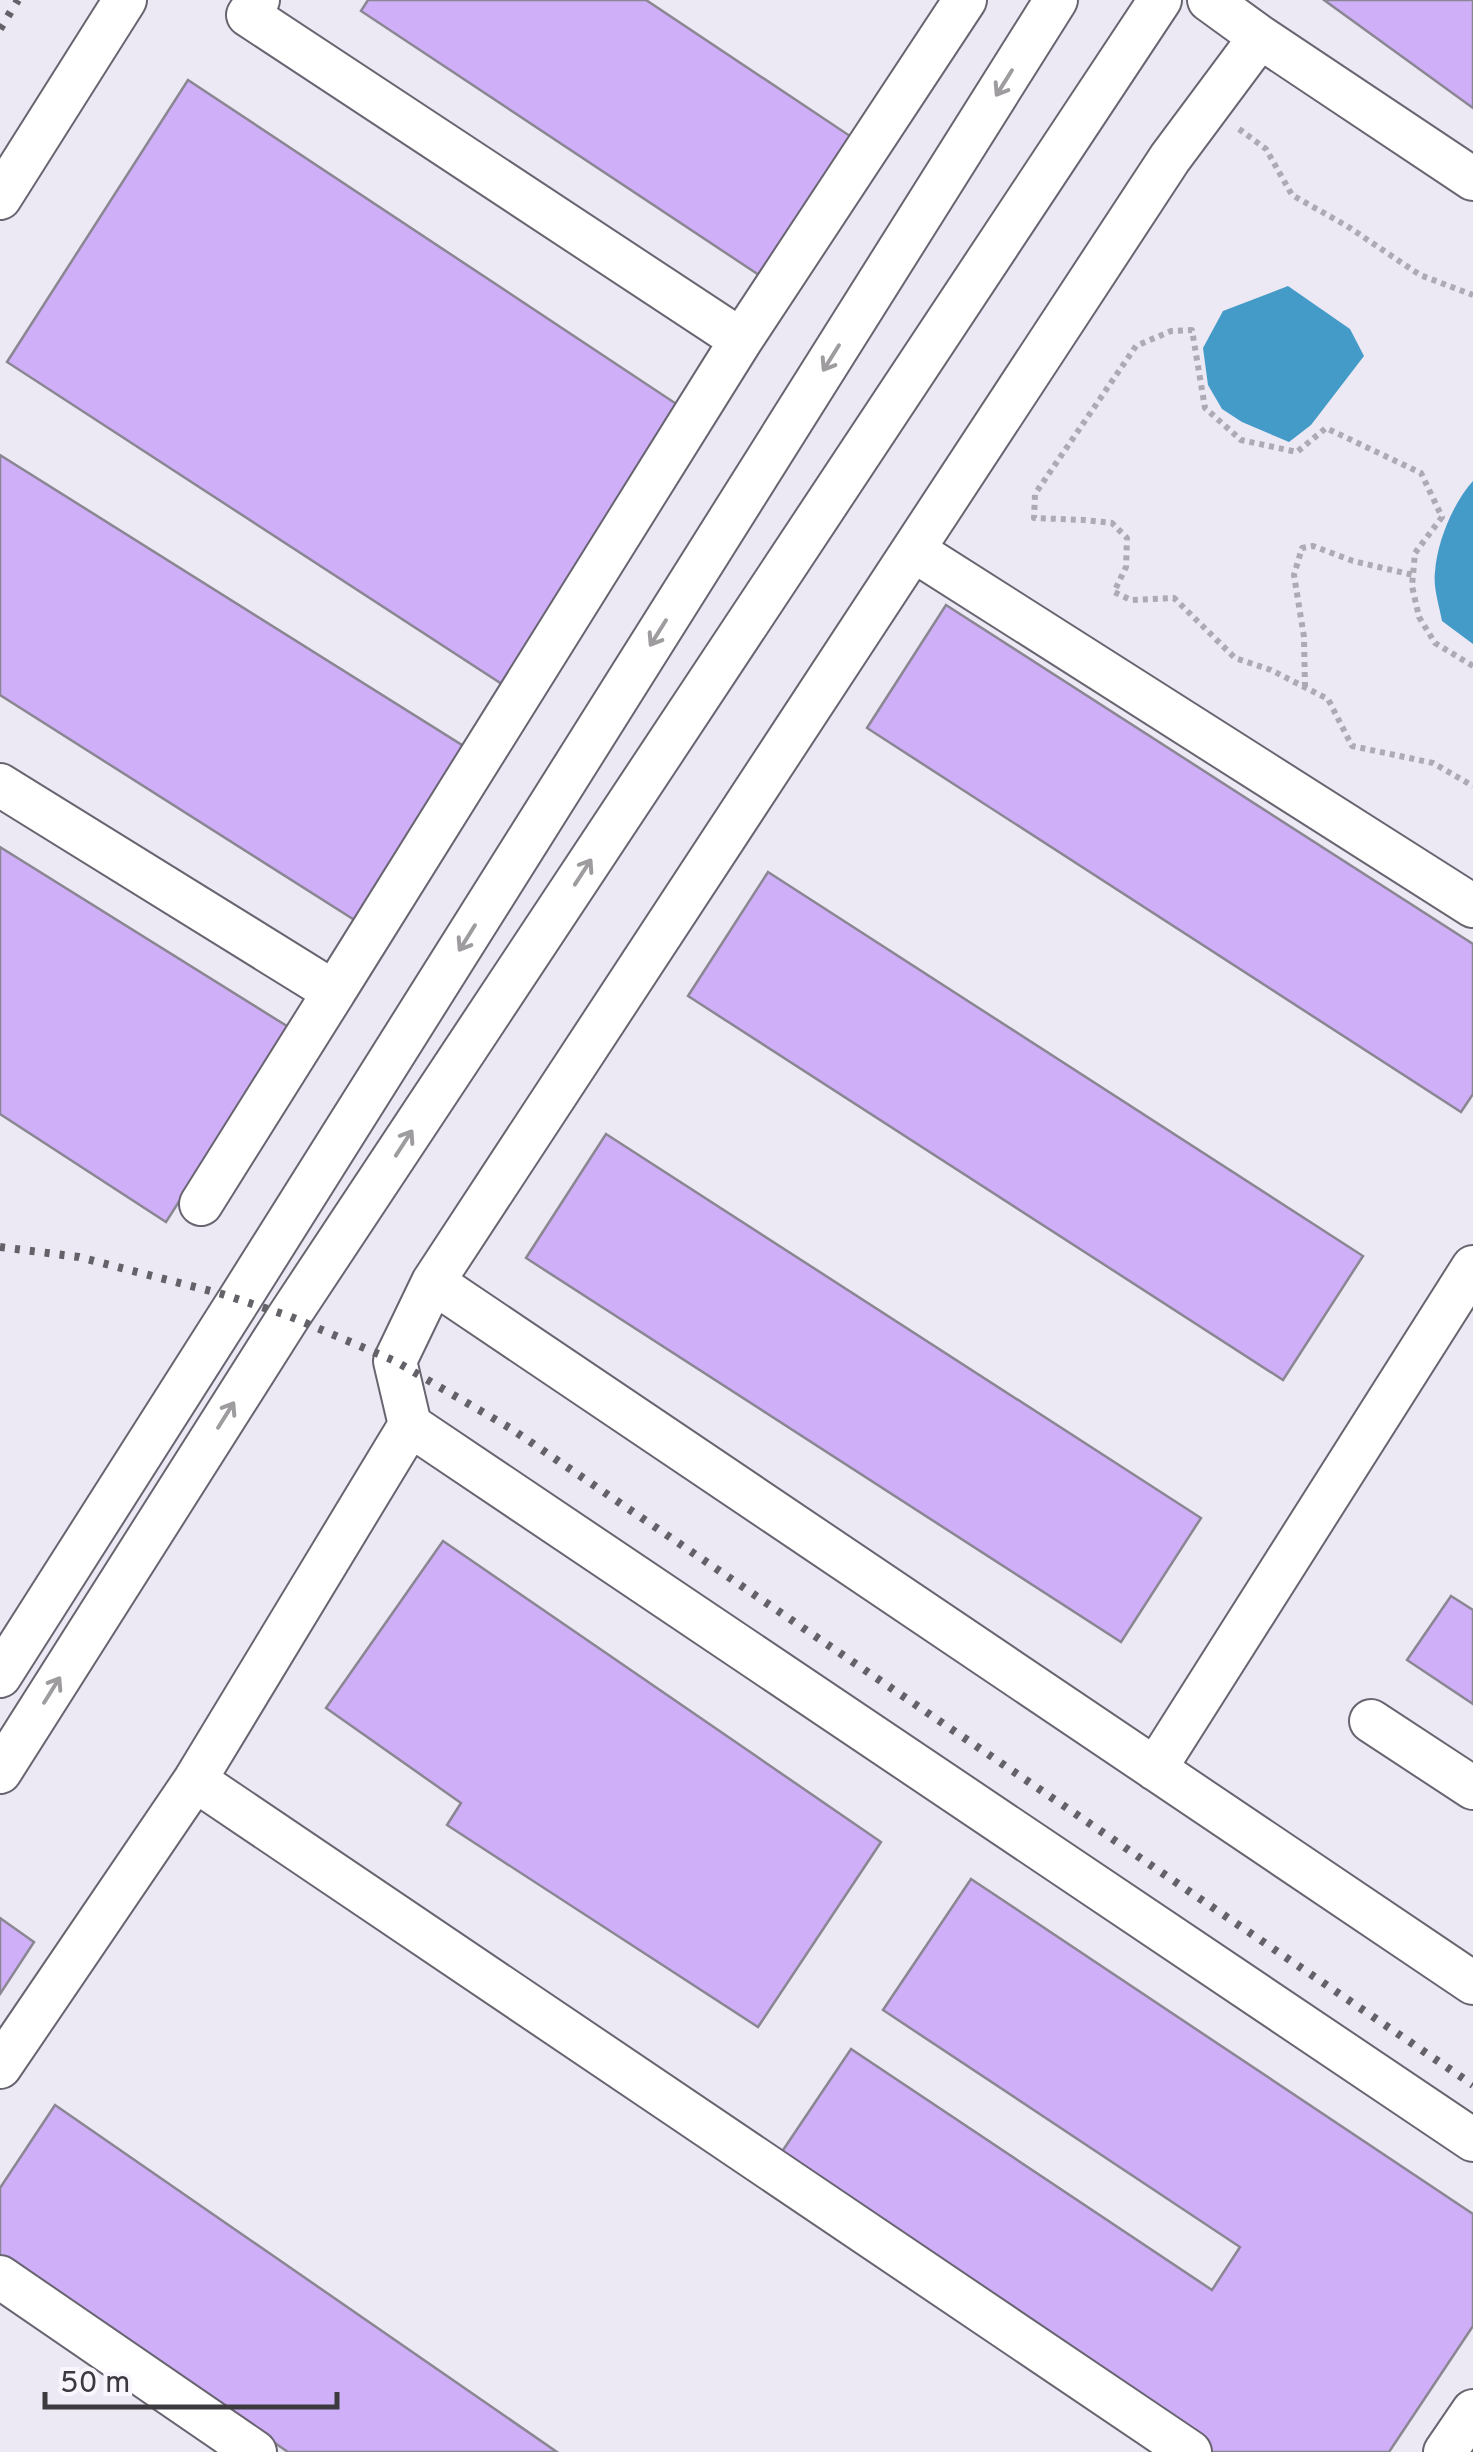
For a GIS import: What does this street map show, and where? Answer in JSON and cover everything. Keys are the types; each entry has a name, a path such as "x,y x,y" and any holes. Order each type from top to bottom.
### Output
{"street":[{"path":"0,198 125,0"},
{"path":"258,0 248,16 741,340"},
{"path":"200,1204 741,340 965,0"},
{"path":"0,1676 1056,0"},
{"path":"0,1772 289,1316 1160,0"},
{"path":"1209,0 1473,179"},
{"path":"1260,36 1170,158 433,1282 395,1360 410,1425 1473,2140"},
{"path":"913,550 1473,906"},
{"path":"0,785 334,992"},
{"path":"1155,1769 1473,1267"},
{"path":"433,1282 1473,1982"},
{"path":"0,2067 196,1780 410,1425"},
{"path":"1371,1721 1473,1788"},
{"path":"196,1780 1190,2452"},
{"path":"0,2277 254,2452"},
{"path":"1445,2452 1473,2411"}],"path":[{"path":"1207,108 1266,150 1292,196 1347,226 1420,274 1473,295"},
{"path":"1473,666 1436,643 1418,617 1412,586 1415,553 1442,516 1421,472 1326,428 1297,452 1240,440 1205,408 1192,330 1171,331 1136,346 1034,494 1034,518 1112,524 1128,538 1126,567 1114,592 1130,600 1174,598 1235,658 1271,670 1328,699 1352,746 1433,763 1473,786"},
{"path":"1305,688 1304,637 1294,575 1302,548 1313,546 1353,561 1413,575"}],"water":[{"path":"1288,286 1350,329 1364,356 1311,425 1289,442 1222,409 1208,385 1203,348 1223,311"},
{"path":"1473,481 1473,644 1442,621 1435,578 1447,524"}],"building":[{"path":"368,0 646,0 850,136 762,277 361,11"},
{"path":"1324,0 1473,0 1473,108"},
{"path":"188,80 690,413 508,688 7,362"},
{"path":"0,455 473,752 364,926 0,695"},
{"path":"946,605 1473,944 1473,1094 1461,1112 867,728"},
{"path":"0,847 290,1028 166,1222 0,1114"},
{"path":"768,872 1363,1256 1283,1380 688,996"},
{"path":"606,1134 1201,1518 1121,1642 526,1258"},
{"path":"443,1541 881,1842 758,2027 447,1825 461,1803 326,1708"},
{"path":"1451,1596 1473,1610 1473,1704 1407,1660"},
{"path":"971,1879 1473,2214 1473,2326 1389,2452 1197,2452 771,2168 851,2049 1212,2290 1240,2247 883,2010"},
{"path":"0,1918 34,1942 0,1994"},
{"path":"55,2105 557,2452 288,2452 0,2256 0,2188"}],"railway":[{"path":"0,29 18,0"},
{"path":"0,1247 79,1257 222,1294 289,1316 395,1361 510,1428 1473,2085"}]}
